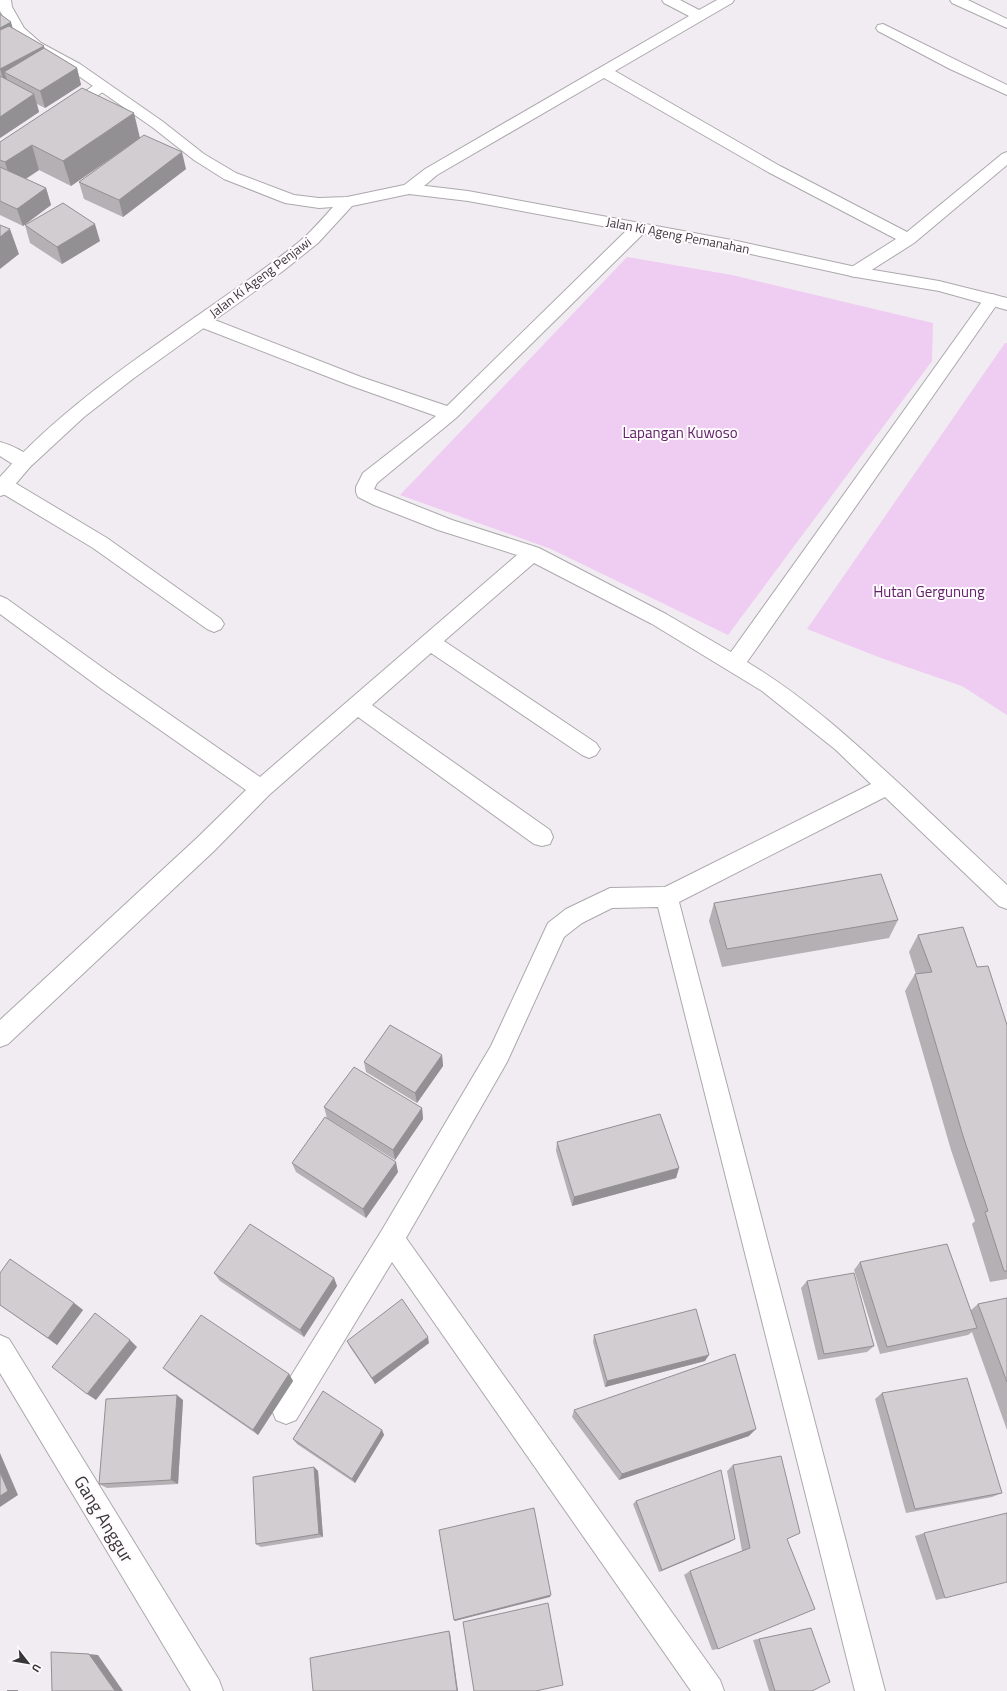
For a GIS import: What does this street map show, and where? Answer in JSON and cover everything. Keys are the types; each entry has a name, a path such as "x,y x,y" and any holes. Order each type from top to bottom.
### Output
{"street":[{"path":"4,0 5,7 18,30 36,46 75,67 157,124 199,157 230,176 291,200 319,203 347,202"},
{"path":"669,0 700,16"},
{"path":"408,189 431,172 727,0"},
{"path":"957,0 1007,24"},
{"path":"883,28 955,66 1007,91"},
{"path":"605,72 774,169 908,240"},
{"path":"57,118 102,86"},
{"path":"856,272 908,240 1007,157"},
{"name":"Jalan Ki Ageng Pemanahan","path":"347,202 408,189 468,196 737,246 856,272 939,286 1000,302"},
{"name":"Jalan Ki Ageng Penjawi","path":"2,487 24,462 78,413 128,374 277,267 312,239 347,202"},
{"path":"639,228 450,414 370,478 365,486 365,492 381,500 446,525 532,553 659,619 769,685 843,744 1007,899"},
{"path":"734,664 1000,302"},
{"path":"201,321 355,381 450,414"},
{"path":"0,448 24,462"},
{"path":"2,487 100,543 214,624"},
{"path":"0,1036 206,844 261,789 532,553"},
{"path":"0,604 110,684 261,789"},
{"path":"430,642 588,749"},
{"path":"358,706 542,837"},
{"path":"286,1410 391,1239 499,1054 556,930 574,916 610,898 667,897 888,785"},
{"path":"667,897 870,1691"},
{"path":"391,1239 708,1691"},
{"name":"Gang Anggur","path":"0,1348 208,1691"}],"green space":[{"name":"Lapangan Kuwoso","path":"627,257 732,275 933,323 932,361 728,635 551,549 400,495"},
{"name":"Hutan Gergunung","path":"1005,343 1007,343 1007,715 962,686 881,658 807,629"}],"building":[{"path":"0,14 11,22 0,28"},
{"path":"9,26 44,46 0,69 0,30"},
{"path":"44,48 77,68 40,91 4,72"},
{"path":"0,76 34,94 0,117"},
{"path":"82,88 134,113 63,161 32,145 5,162 0,160 0,142"},
{"path":"144,135 182,152 119,200 79,182"},
{"path":"0,167 46,188 17,209 0,201"},
{"path":"63,203 95,224 57,247 25,225"},
{"path":"0,225 10,229 0,237"},
{"path":"881,874 898,920 727,949 714,903"},
{"path":"963,927 977,967 988,966 1007,1025 1007,1271 1004,1271 985,1212 988,1211 963,1136 915,974 932,972 918,935"},
{"path":"390,1025 442,1055 415,1093 364,1062"},
{"path":"354,1067 422,1108 393,1150 324,1107"},
{"path":"660,1114 679,1168 574,1197 557,1142"},
{"path":"325,1117 396,1162 363,1209 292,1163"},
{"path":"250,1224 334,1278 300,1330 214,1273"},
{"path":"947,1244 977,1328 887,1347 860,1262"},
{"path":"10,1259 74,1303 48,1338 0,1305 0,1273"},
{"path":"854,1273 874,1346 824,1354 807,1281"},
{"path":"1007,1298 1007,1382 978,1304"},
{"path":"402,1299 428,1337 372,1378 347,1341"},
{"path":"696,1309 709,1355 607,1381 594,1335"},
{"path":"95,1313 130,1340 87,1394 52,1367"},
{"path":"201,1315 289,1374 253,1430 163,1368"},
{"path":"735,1354 756,1429 622,1474 574,1410"},
{"path":"967,1378 1002,1493 915,1509 882,1393"},
{"path":"323,1391 382,1430 352,1479 293,1439"},
{"path":"177,1395 171,1480 99,1484 106,1399"},
{"path":"781,1456 800,1533 787,1539 815,1609 718,1649 690,1571 750,1548 733,1465"},
{"path":"314,1467 319,1534 256,1544 253,1477"},
{"path":"721,1470 735,1539 662,1570 636,1501"},
{"path":"0,1472 8,1491 0,1496"},
{"path":"534,1508 551,1595 454,1620 439,1530"},
{"path":"1007,1513 1007,1582 945,1598 924,1533"},
{"path":"548,1603 563,1685 536,1691 474,1691 463,1622"},
{"path":"811,1628 830,1682 812,1691 775,1691 759,1639"},
{"path":"449,1631 457,1691 313,1691 310,1658"},
{"path":"51,1652 89,1654 115,1691 52,1691"}]}
